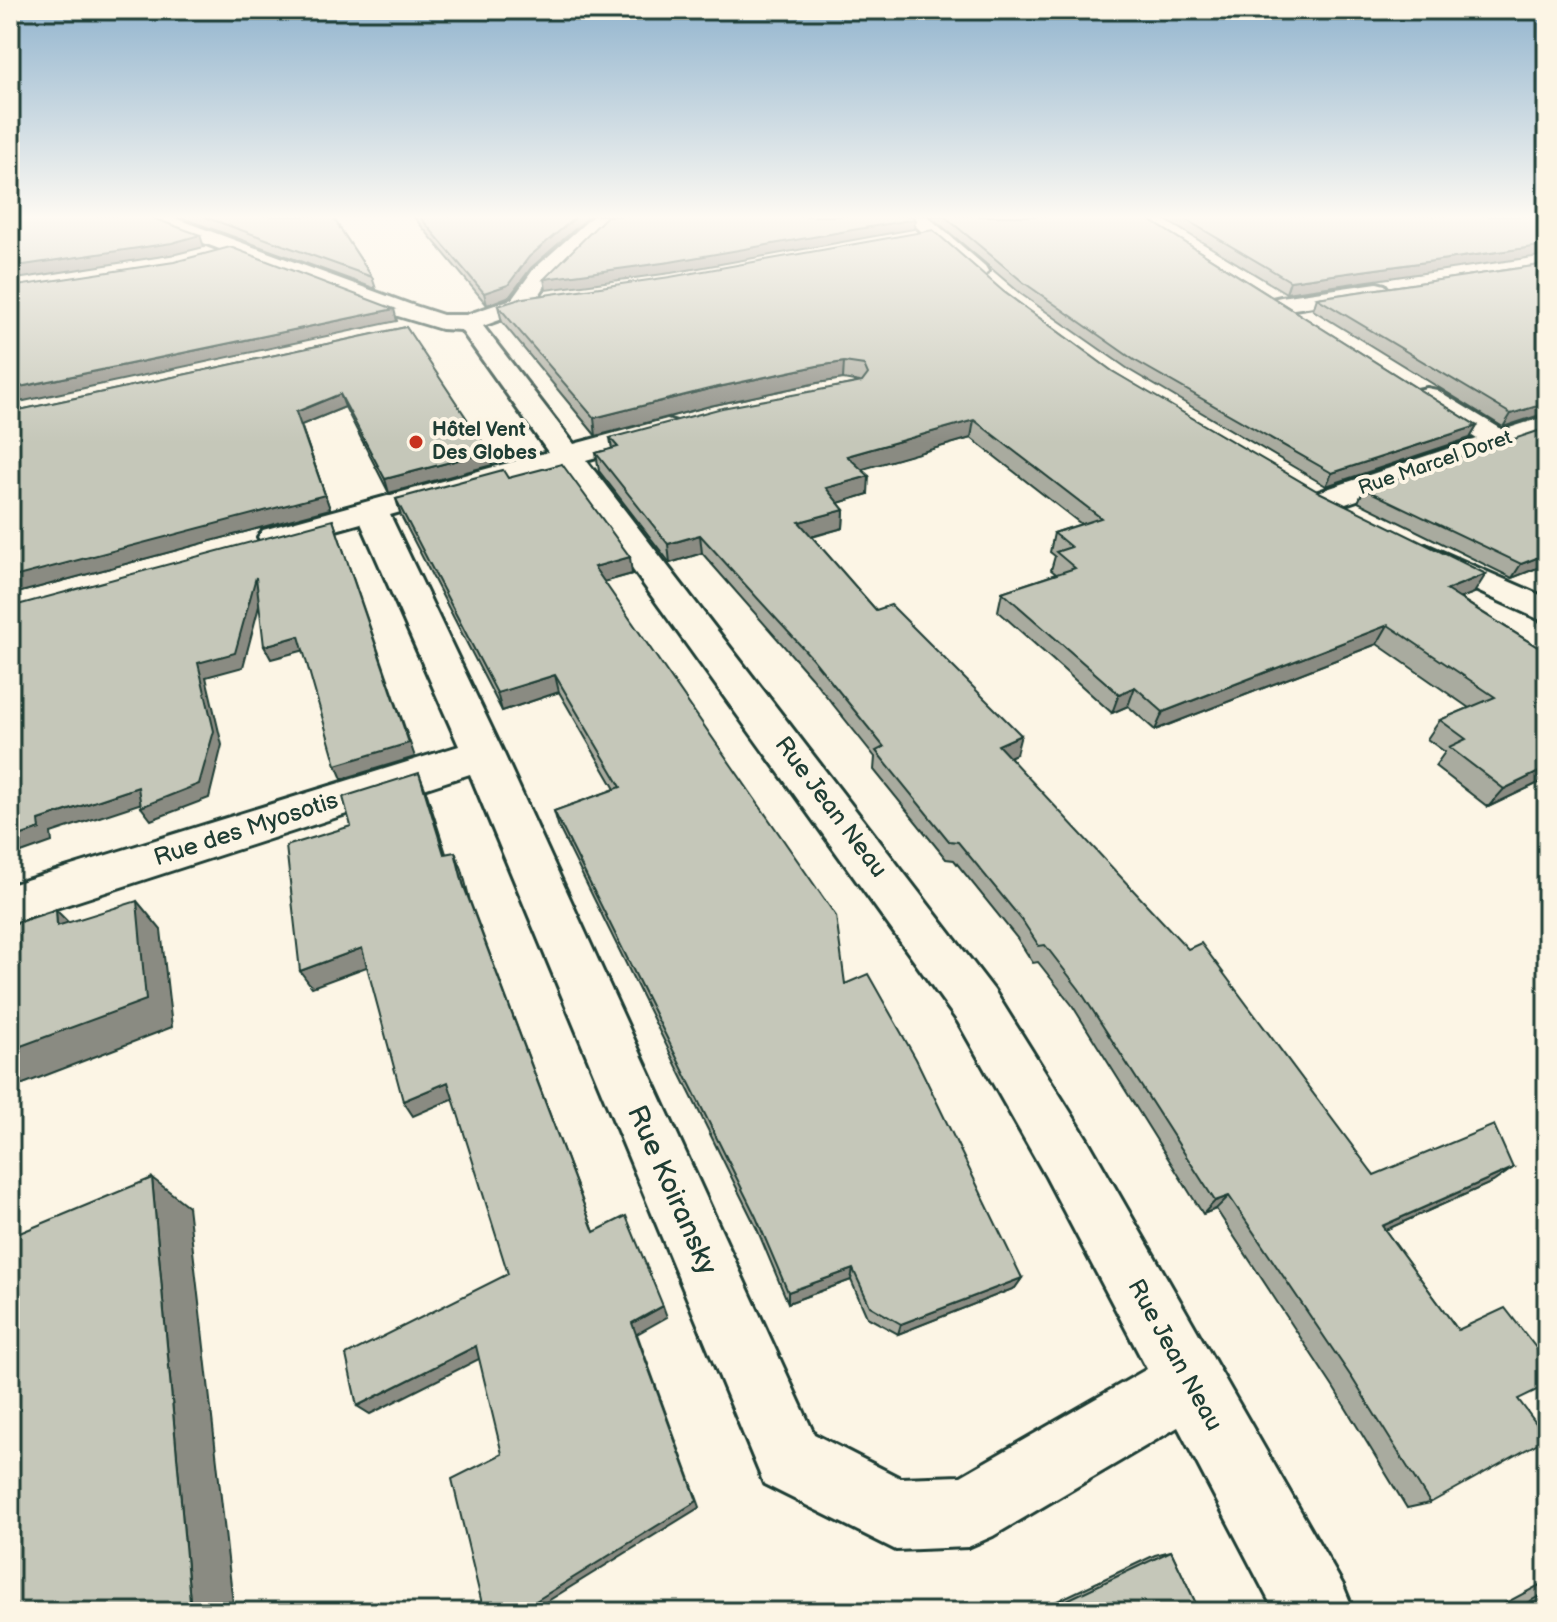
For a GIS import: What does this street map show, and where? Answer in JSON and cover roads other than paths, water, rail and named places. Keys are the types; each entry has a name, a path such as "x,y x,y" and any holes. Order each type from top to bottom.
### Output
{"street":[{"path":"365,292 454,322"},
{"path":"521,304 529,292"},
{"path":"1261,292 1307,321"},
{"path":"1281,304 1362,292"},
{"path":"396,334 551,299"},
{"name":"Rue Jean Neau","path":"454,322 568,457 976,1006 1066,1157 1316,1612"},
{"path":"1410,385 1500,441"},
{"path":"251,543 696,420"},
{"name":"Rue Marcel Doret","path":"1323,501 1547,425"},
{"path":"1296,484 1362,521"},
{"name":"Rue Koiransky","path":"372,511 483,754 789,1459 896,1514 968,1511 1190,1382"},
{"path":"1401,542 1547,612"},
{"name":"Rue des Myosotis","path":"10,904 483,754"}],"place":[{"name":"Hôtel Vent Des Globes","path":"416,442"}]}
